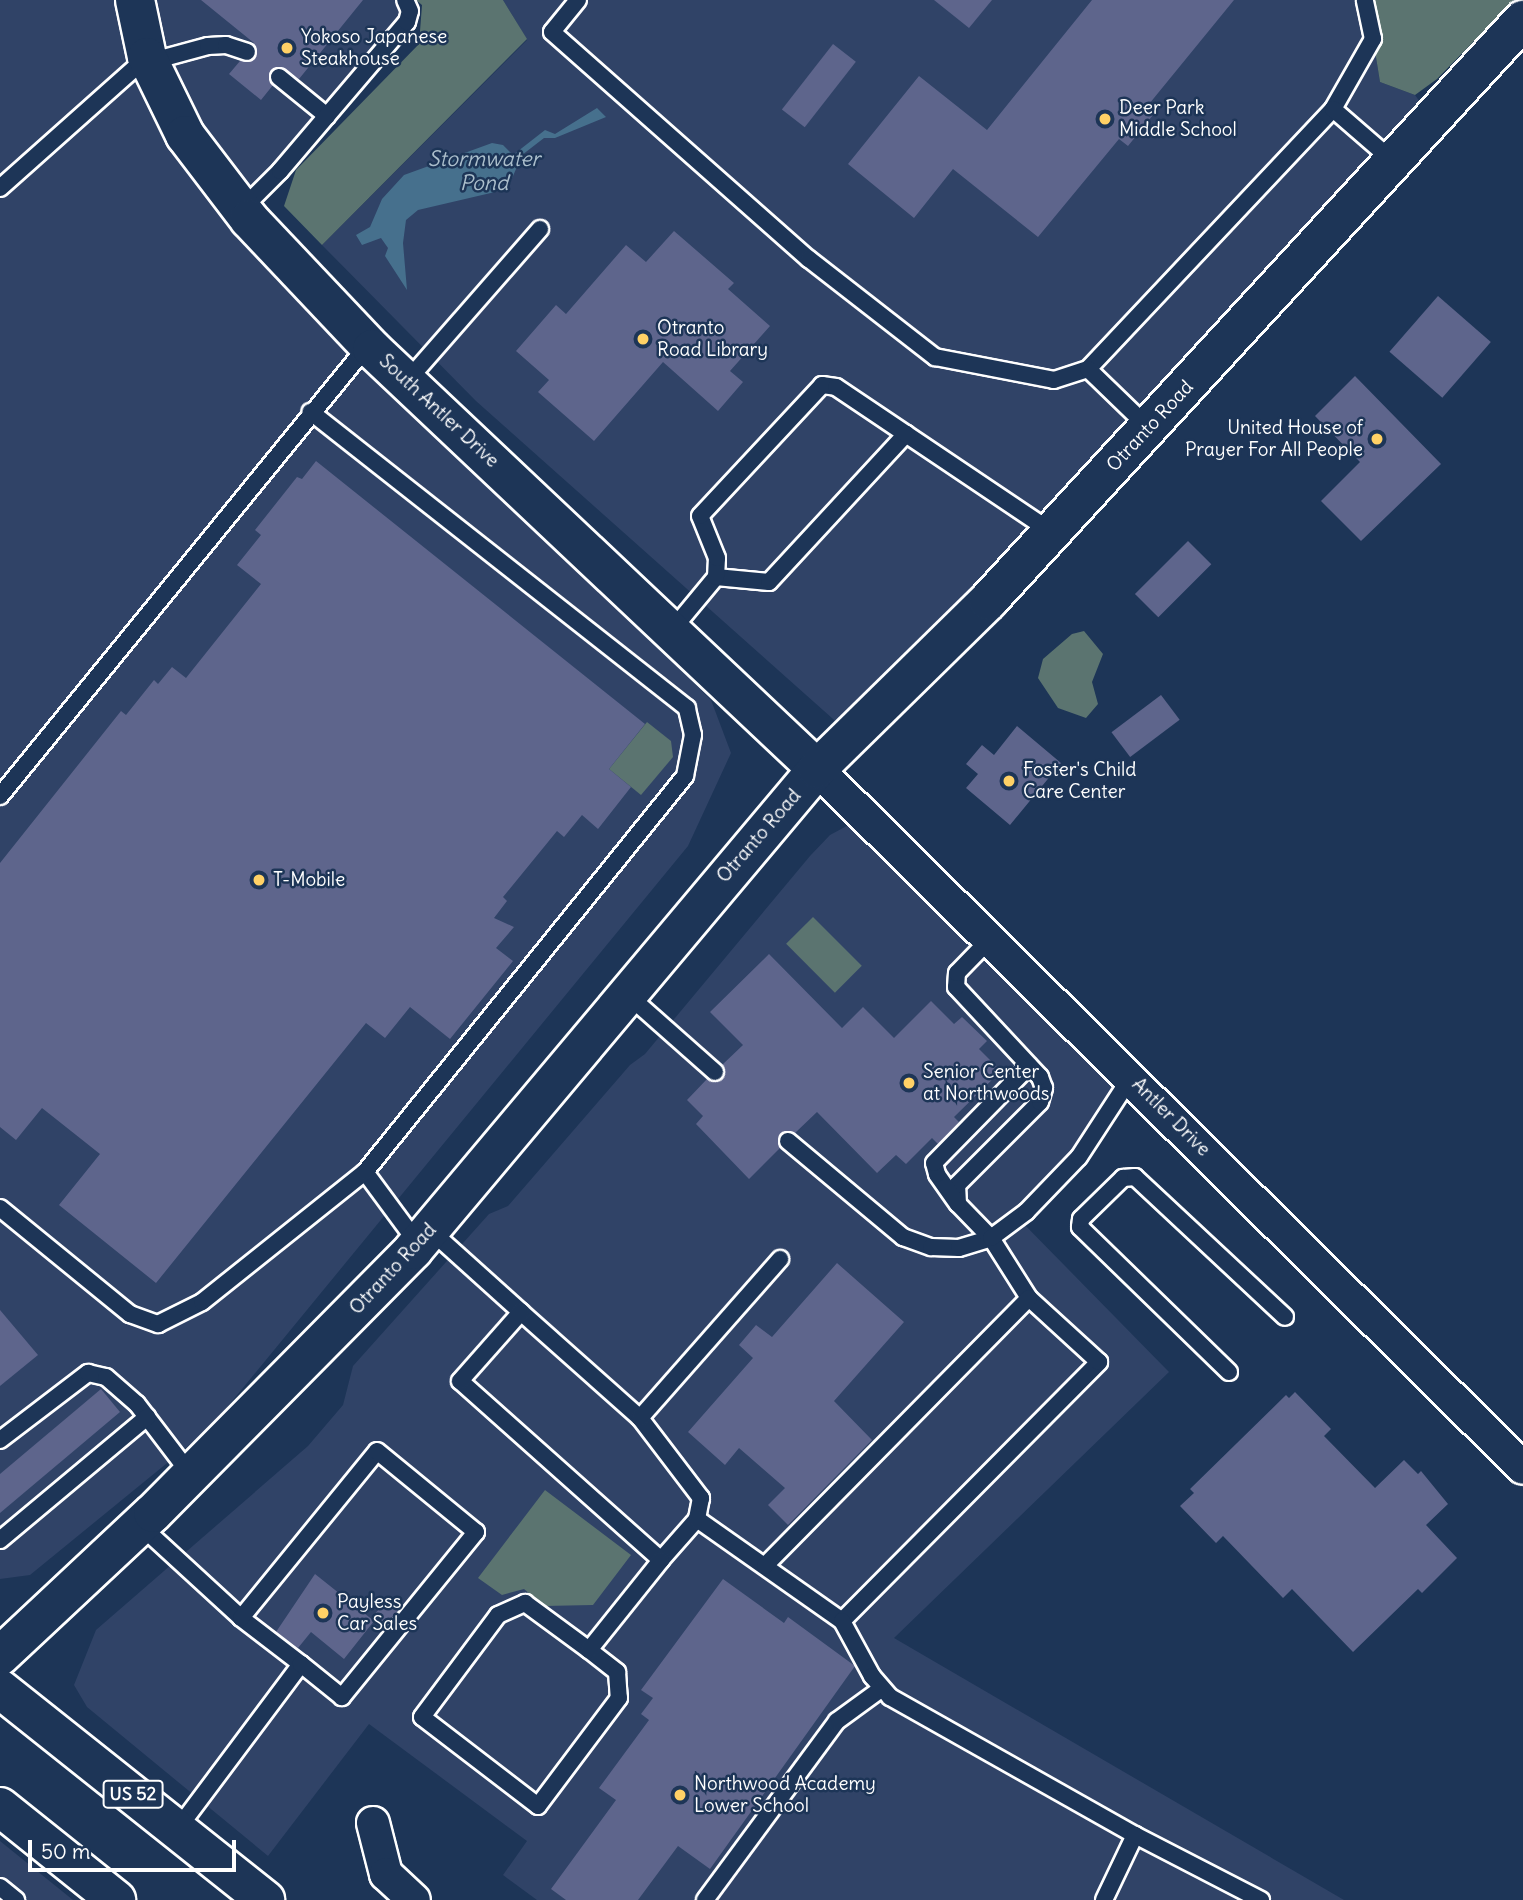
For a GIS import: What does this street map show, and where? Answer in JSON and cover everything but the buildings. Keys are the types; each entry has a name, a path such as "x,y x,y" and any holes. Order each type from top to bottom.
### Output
{"main road":[{"name":"South Antler Drive","path":"135,0 148,60 185,135 242,209 368,345 817,769"},
{"name":"Otranto Road","path":"0,1656 191,1475 424,1237 817,769 1052,532 1523,20"},
{"name":"US 52","path":"0,1689 265,1900"},
{"path":"0,1807 116,1900"}],"street":[{"name":"Antler Drive","path":"817,769 991,938 1523,1468"},
{"path":"373,1823 386,1874 414,1900"}],"lane":[{"path":"242,209 327,116 407,22 411,10 405,0"},
{"path":"578,0 552,32 808,259 935,357 1054,380 1088,369 1333,109 1373,39 1365,0"},
{"path":"0,188 148,60 208,46 226,45 247,52"},
{"path":"279,77 327,116"},
{"path":"1333,109 1393,161"},
{"path":"407,381 540,229"},
{"path":"0,796 368,345"},
{"path":"1088,369 1148,427"},
{"path":"672,630 716,577 716,558 700,516 822,385 836,387 1052,532"},
{"path":"0,1208 130,1314 158,1324 202,1302 365,1172 685,776 693,735 687,708 311,412"},
{"path":"716,577 769,582 906,434"},
{"path":"957,1203 957,1185 1040,1102 1044,1088 1029,1066 956,986 957,972 991,938"},
{"path":"628,995 715,1072"},
{"path":"842,1621 1099,1362 1029,1298 991,1238 957,1203 937,1174 934,1163 1029,1066"},
{"path":"788,1141 903,1237 931,1247 959,1248 991,1238 1026,1212 1079,1157 1131,1077"},
{"path":"365,1172 424,1237 522,1312 640,1418 701,1498 697,1519 589,1650"},
{"path":"1229,1372 1080,1227 1080,1219 1123,1178 1135,1177 1285,1317"},
{"path":"640,1418 780,1259"},
{"path":"765,1566 1029,1298"},
{"path":"522,1312 460,1381 661,1560"},
{"path":"0,1440 88,1373 106,1377 147,1417 191,1475"},
{"path":"0,1540 147,1417"},
{"path":"140,1525 241,1618 342,1697 476,1532 377,1451 241,1618"},
{"path":"697,1519 842,1621 880,1689 1135,1835 1228,1892 1261,1900"},
{"path":"525,1603 589,1650 617,1672 619,1698 538,1805 422,1717 498,1615 525,1603"},
{"path":"177,1830 301,1664"},
{"path":"705,1900 837,1721 880,1689"},
{"path":"1104,1900 1135,1835"},
{"path":"0,1887 16,1900"}],"shaded area":[{"path":"0,0 409,0 415,16 401,46 236,230 711,700 731,753 688,846 210,1428 30,1575 0,1579"},
{"path":"503,0 1361,0 1371,26 1380,82 1415,95 1432,119 851,735 476,401 322,245 527,40"},
{"path":"856,821 1131,1077 1102,1124 1018,1218 1169,1372 894,1638 1344,1900 537,1900 503,1875 527,1841 369,1724 268,1856 87,1707 74,1685 96,1630 308,1446 343,1405 353,1366 489,1214 508,1206 630,1065 645,1054 810,856 830,835"},
{"path":"0,1841 73,1900 0,1900"}],"green space":[{"path":"416,0 503,0 527,39 322,245 284,206 296,170 419,44 422,5"},
{"path":"1361,0 1514,0 1437,79 1415,95 1380,82 1371,26"},
{"path":"1084,631 1103,654 1092,682 1098,704 1086,718 1058,708 1038,678 1043,659 1072,634"},
{"path":"647,722 671,741 673,757 641,795 609,769"},
{"path":"813,917 862,966 835,993 786,944"},
{"path":"545,1490 631,1555 593,1605 544,1606 524,1589 502,1595 478,1578"}],"water":[{"name":"Stormwater Pond","path":"597,108 606,117 555,138 544,138 522,155 510,183 495,192 418,210 406,220 403,243 407,290 385,256 388,248 381,238 362,245 356,235 370,227 382,199 404,175 492,143 503,145 513,155 545,130 555,134"}],"place":[{"name":"Yokoso Japanese Steakhouse","path":"287,48"},
{"name":"Deer Park Middle School","path":"1105,119"},
{"name":"Otranto Road Library","path":"643,339"},
{"name":"United House of Prayer For All People","path":"1377,439"},
{"name":"Foster's Child Care Center","path":"1009,781"},
{"name":"T-Mobile","path":"259,880"},
{"name":"Senior Center at Northwoods","path":"909,1083"},
{"name":"Payless Car Sales","path":"323,1613"},
{"name":"Northwood Academy Lower School","path":"680,1795"}]}
